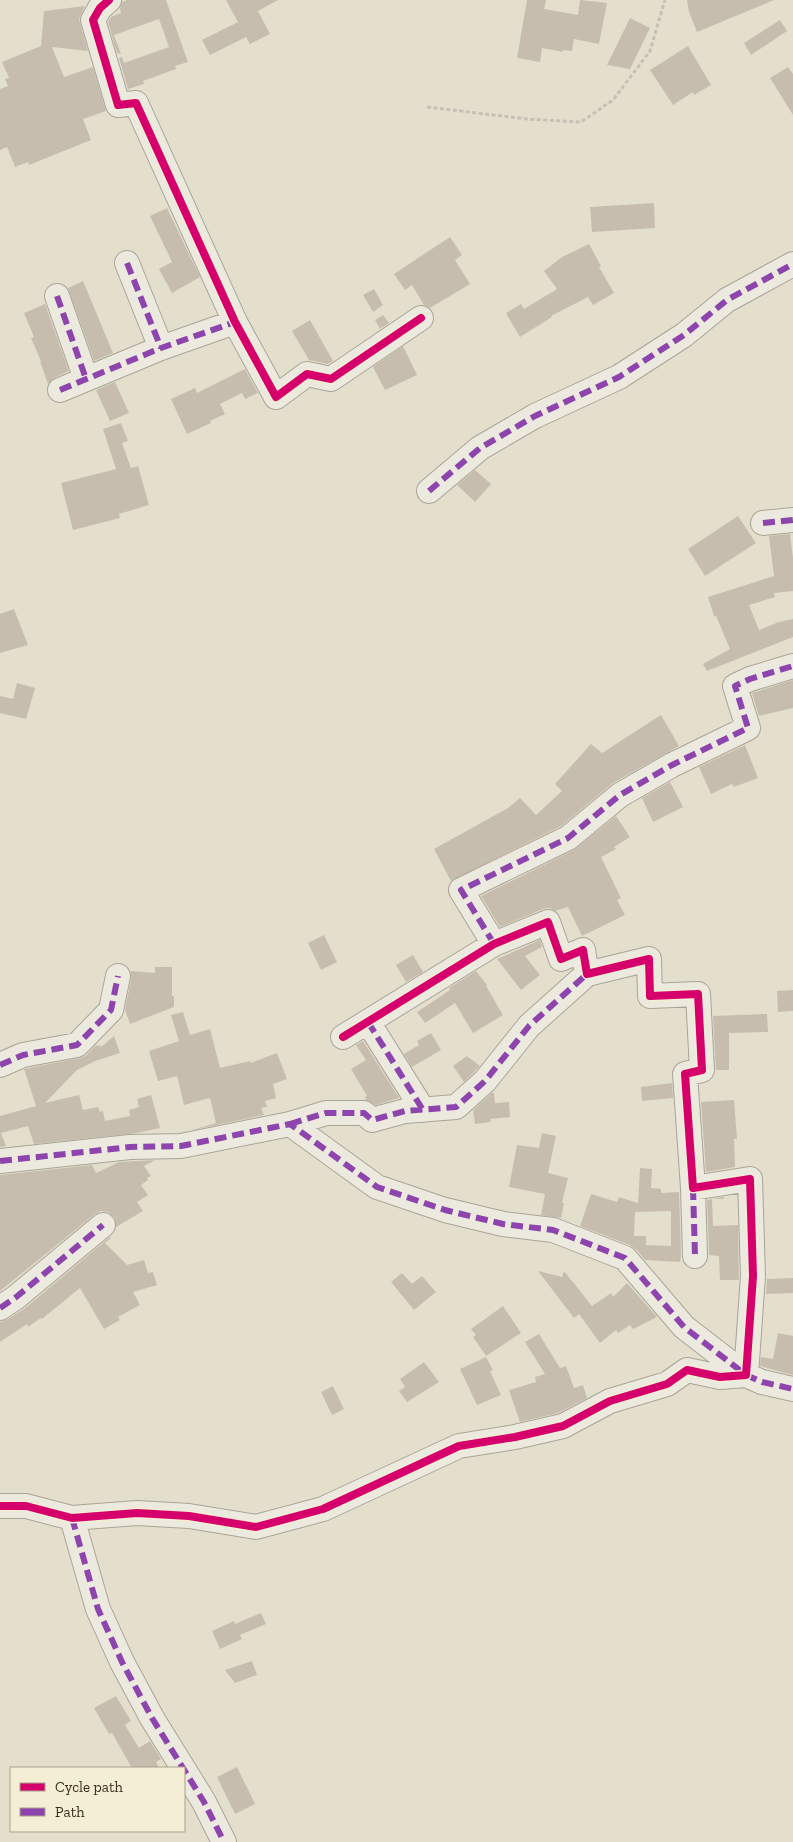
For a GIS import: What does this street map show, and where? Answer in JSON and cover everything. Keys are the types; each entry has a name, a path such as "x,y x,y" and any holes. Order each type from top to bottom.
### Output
{"street":[{"path":"109,0 100,8 92,20 118,105 136,103 234,322 276,397 307,374 331,379 421,318"},
{"path":"127,263 161,348"},
{"path":"429,491 480,448 535,416 619,377 684,336 727,300 793,264"},
{"path":"57,296 86,379"},
{"path":"60,390 161,348 234,322"},
{"path":"763,523 793,520"},
{"path":"494,944 461,890 568,838 620,795 672,765 748,728 734,686 793,666"},
{"path":"343,1037 494,944 548,922 561,959 583,950 587,974"},
{"path":"0,1161 130,1147 181,1146 290,1124 326,1113 364,1113 372,1120 405,1111 456,1107 486,1081 529,1026 587,974 648,959 650,996 698,994 702,1070 685,1074 696,1256"},
{"path":"0,1065 23,1055 77,1045 112,1010 118,976"},
{"path":"368,1022 422,1110"},
{"path":"290,1124 377,1187 445,1210 504,1224 553,1230 625,1258 684,1327 746,1375 762,1382 793,1389"},
{"path":"692,1188 750,1179 754,1276 746,1375"},
{"path":"0,1308 15,1298 103,1226"},
{"path":"0,1506 26,1506 72,1518 138,1513 189,1516 256,1527 323,1509 459,1446 515,1437 563,1426 610,1402 667,1384 687,1370 720,1377 746,1375"},
{"path":"72,1518 98,1608 122,1662 152,1718 182,1767"},
{"path":"185,1771 204,1802 224,1842"}],"path":[{"path":"427,107 527,119 580,122 613,100 650,51 665,0"}],"building":[{"path":"127,0 166,0 188,62 175,66 176,69 143,81 144,84 128,89 119,58 122,57 124,63 169,47 159,19 114,35 121,54 117,53 108,22 111,17 121,13 122,2"},
{"path":"226,0 278,0 258,11 270,34 250,44 246,37 210,55 202,40 238,22"},
{"path":"527,0 546,0 544,9 578,15 580,0 607,3 599,44 574,39 572,51 563,50 563,52 542,48 540,62 517,58"},
{"path":"687,0 774,0 697,32 689,12"},
{"path":"85,6 79,19 88,51 52,47 64,77 93,67 106,111 83,119 91,140 29,165 28,162 15,167 7,147 0,150 0,89 8,86 5,79 9,78 2,62 41,46 44,11"},
{"path":"630,18 650,28 630,69 607,65"},
{"path":"780,20 787,31 751,55 744,43"},
{"path":"688,46 711,85 694,95 693,92 673,105 650,70"},
{"path":"788,67 793,74 793,115 770,78"},
{"path":"654,203 655,228 592,232 590,207"},
{"path":"167,208 200,277 172,293 159,269 172,262 150,216"},
{"path":"450,237 462,255 455,260 470,284 430,308 424,305 412,285 405,290 394,274"},
{"path":"589,244 601,266 599,267 614,293 593,305 588,297 551,316 520,337 506,313 521,304 524,309 557,289 544,271 562,257"},
{"path":"83,281 113,353 94,361 68,288"},
{"path":"374,289 383,305 373,312 363,295"},
{"path":"45,304 69,371 54,378 48,384 31,338 34,337 24,313"},
{"path":"383,315 389,323 380,329 375,320"},
{"path":"310,320 333,361 328,364 309,360 292,331"},
{"path":"403,346 417,375 385,390 373,367"},
{"path":"245,369 258,393 245,399 242,393 220,404 225,414 187,434 171,399 195,388 197,393"},
{"path":"115,382 129,413 110,421 96,390"},
{"path":"121,423 128,441 122,443 131,468 138,466 149,505 119,514 120,518 73,530 61,483 116,469 103,429"},
{"path":"475,470 491,484 475,502 457,485"},
{"path":"738,516 756,543 705,576 688,549"},
{"path":"790,534 793,558 793,591 774,593 775,597 749,605 759,630 793,619 793,637 707,671 703,664 730,649 716,616 714,616 708,597 774,576 769,536"},
{"path":"14,609 28,645 0,653 0,614"},
{"path":"793,680 793,708 759,716 752,693"},
{"path":"17,683 35,688 26,719 0,713 0,696 13,699"},
{"path":"661,715 679,746 613,783 561,826 451,881 434,849 508,808 520,798 536,815 562,791 555,784 591,744 602,753"},
{"path":"745,745 758,778 734,787 732,784 711,794 699,767"},
{"path":"670,782 683,807 653,822 642,798"},
{"path":"616,816 630,837 614,847 616,849 601,857 621,898 617,900 625,915 582,936 568,907 555,911 550,908 543,909 500,927 481,896 574,850"},
{"path":"324,935 337,962 321,970 308,943"},
{"path":"540,940 542,947 525,956 540,975 521,990 497,959"},
{"path":"413,955 423,972 406,982 396,965"},
{"path":"155,967 172,967 174,1007 130,1024 125,1010 131,971 155,973"},
{"path":"476,971 487,985 503,1015 473,1033 455,1003 425,1023 417,1012"},
{"path":"793,990 793,1011 778,1012 777,991"},
{"path":"183,1012 190,1035 210,1029 220,1068 250,1061 251,1063 277,1053 287,1079 273,1084 276,1098 265,1101 267,1107 261,1108 264,1115 192,1130 216,1123 210,1098 184,1105 177,1076 158,1081 149,1051 179,1041 171,1015"},
{"path":"767,1014 768,1032 729,1033 729,1070 716,1070 713,1016"},
{"path":"431,1033 441,1050 412,1067 404,1054 419,1045 417,1041"},
{"path":"114,1036 120,1053 95,1061 77,1070 45,1103 79,1095 83,1110 98,1107 100,1112 103,1111 105,1121 130,1116 129,1110 139,1107 137,1099 151,1095 160,1128 137,1133 34,1144 28,1126 1,1133 6,1146 0,1147 0,1116 36,1106 24,1069 80,1058 87,1055 95,1046 100,1045 101,1047"},
{"path":"363,1041 399,1098 376,1105 366,1100 365,1097 367,1096 351,1069 366,1060 356,1045"},
{"path":"467,1056 480,1066 464,1082 453,1066"},
{"path":"672,1083 673,1098 642,1101 641,1087"},
{"path":"494,1093 495,1103 509,1102 510,1117 490,1119 491,1122 475,1124 473,1110"},
{"path":"734,1100 737,1139 734,1139 735,1167 706,1172 701,1102"},
{"path":"542,1133 556,1136 548,1173 568,1178 562,1203 564,1203 561,1218 541,1215 545,1194 509,1187 517,1145 539,1148"},
{"path":"155,1160 144,1166 151,1176 141,1185 148,1195 137,1202 143,1211 116,1227 114,1217 108,1212 101,1211 95,1214 0,1291 0,1175 92,1165 96,1173 119,1162"},
{"path":"640,1168 652,1169 651,1188 661,1189 661,1193 679,1192 680,1262 645,1260 630,1245 580,1226 591,1194 617,1202 619,1197 638,1203","holes":["671,1211 671,1246 646,1245 646,1236 634,1236 635,1212"]},
{"path":"712,1199 713,1226 738,1225 739,1280 720,1280 719,1256 709,1255 707,1200"},
{"path":"110,1237 105,1243 127,1265 144,1260 148,1273 153,1272 157,1285 133,1292 140,1305 118,1317 120,1320 104,1329 80,1288 42,1319 28,1327 27,1324 0,1342 0,1322 24,1309"},
{"path":"538,1271 562,1277 564,1271 592,1306 611,1293 613,1297 627,1283 657,1317 633,1329 630,1325 618,1333 616,1330 600,1343 579,1314 574,1318"},
{"path":"402,1273 412,1284 422,1276 436,1292 414,1310 391,1282"},
{"path":"793,1278 793,1293 766,1294 767,1279"},
{"path":"503,1306 521,1333 486,1356 473,1337 476,1335 471,1329"},
{"path":"778,1333 793,1336 793,1375 760,1366 761,1357 773,1359"},
{"path":"539,1334 560,1368 566,1366 574,1388 583,1385 587,1398 558,1413 520,1422 509,1390 536,1382 535,1377 545,1374 525,1342"},
{"path":"486,1357 493,1370 490,1371 501,1395 477,1405 460,1369"},
{"path":"424,1362 439,1382 407,1402 399,1391 405,1387 400,1379"},
{"path":"333,1386 344,1409 332,1415 321,1392"},
{"path":"261,1613 266,1624 240,1635 242,1639 220,1649 212,1631 234,1621 235,1624"},
{"path":"252,1661 257,1675 235,1683 225,1670"},
{"path":"116,1696 131,1721 125,1725 139,1748 150,1741 161,1759 156,1762 158,1767 131,1767 112,1733 109,1734 94,1708"},
{"path":"237,1767 255,1804 235,1814 217,1777"}],"marked path":[{"path":"127,263 161,348"},
{"path":"429,491 480,448 535,416 619,377 684,335 727,300 793,264"},
{"path":"57,296 86,379"},
{"path":"60,390 161,348 235,322"},
{"path":"763,523 793,520"},
{"path":"494,944 461,890 568,838 620,795 672,765 748,728 735,686 750,679 793,666"},
{"path":"290,1124 326,1113 364,1113 372,1120 405,1111 456,1107 485,1081 529,1026 587,974"},
{"path":"0,1065 23,1055 77,1045 111,1010 118,976"},
{"path":"368,1022 423,1110"},
{"path":"0,1161 130,1147 181,1146 290,1124 377,1187 445,1210 503,1224 553,1230 625,1258 684,1327 746,1375 762,1382 793,1389"},
{"path":"693,1188 695,1256"},
{"path":"0,1308 15,1298 103,1225"},
{"path":"72,1518 98,1609 122,1662 152,1718 182,1767"},
{"path":"185,1771 204,1802 224,1842"}],"cycle path":[{"path":"109,0 100,8 93,20 118,105 136,103 235,322 276,397 307,374 331,379 421,318"},
{"path":"0,1506 26,1506 72,1518 137,1513 189,1516 256,1527 323,1509 459,1446 515,1437 563,1426 610,1401 667,1384 687,1370 720,1377 746,1375 753,1276 750,1179 693,1188 685,1074 702,1070 698,994 650,996 649,959 587,974 583,950 561,959 548,922 494,944 343,1037"}]}
